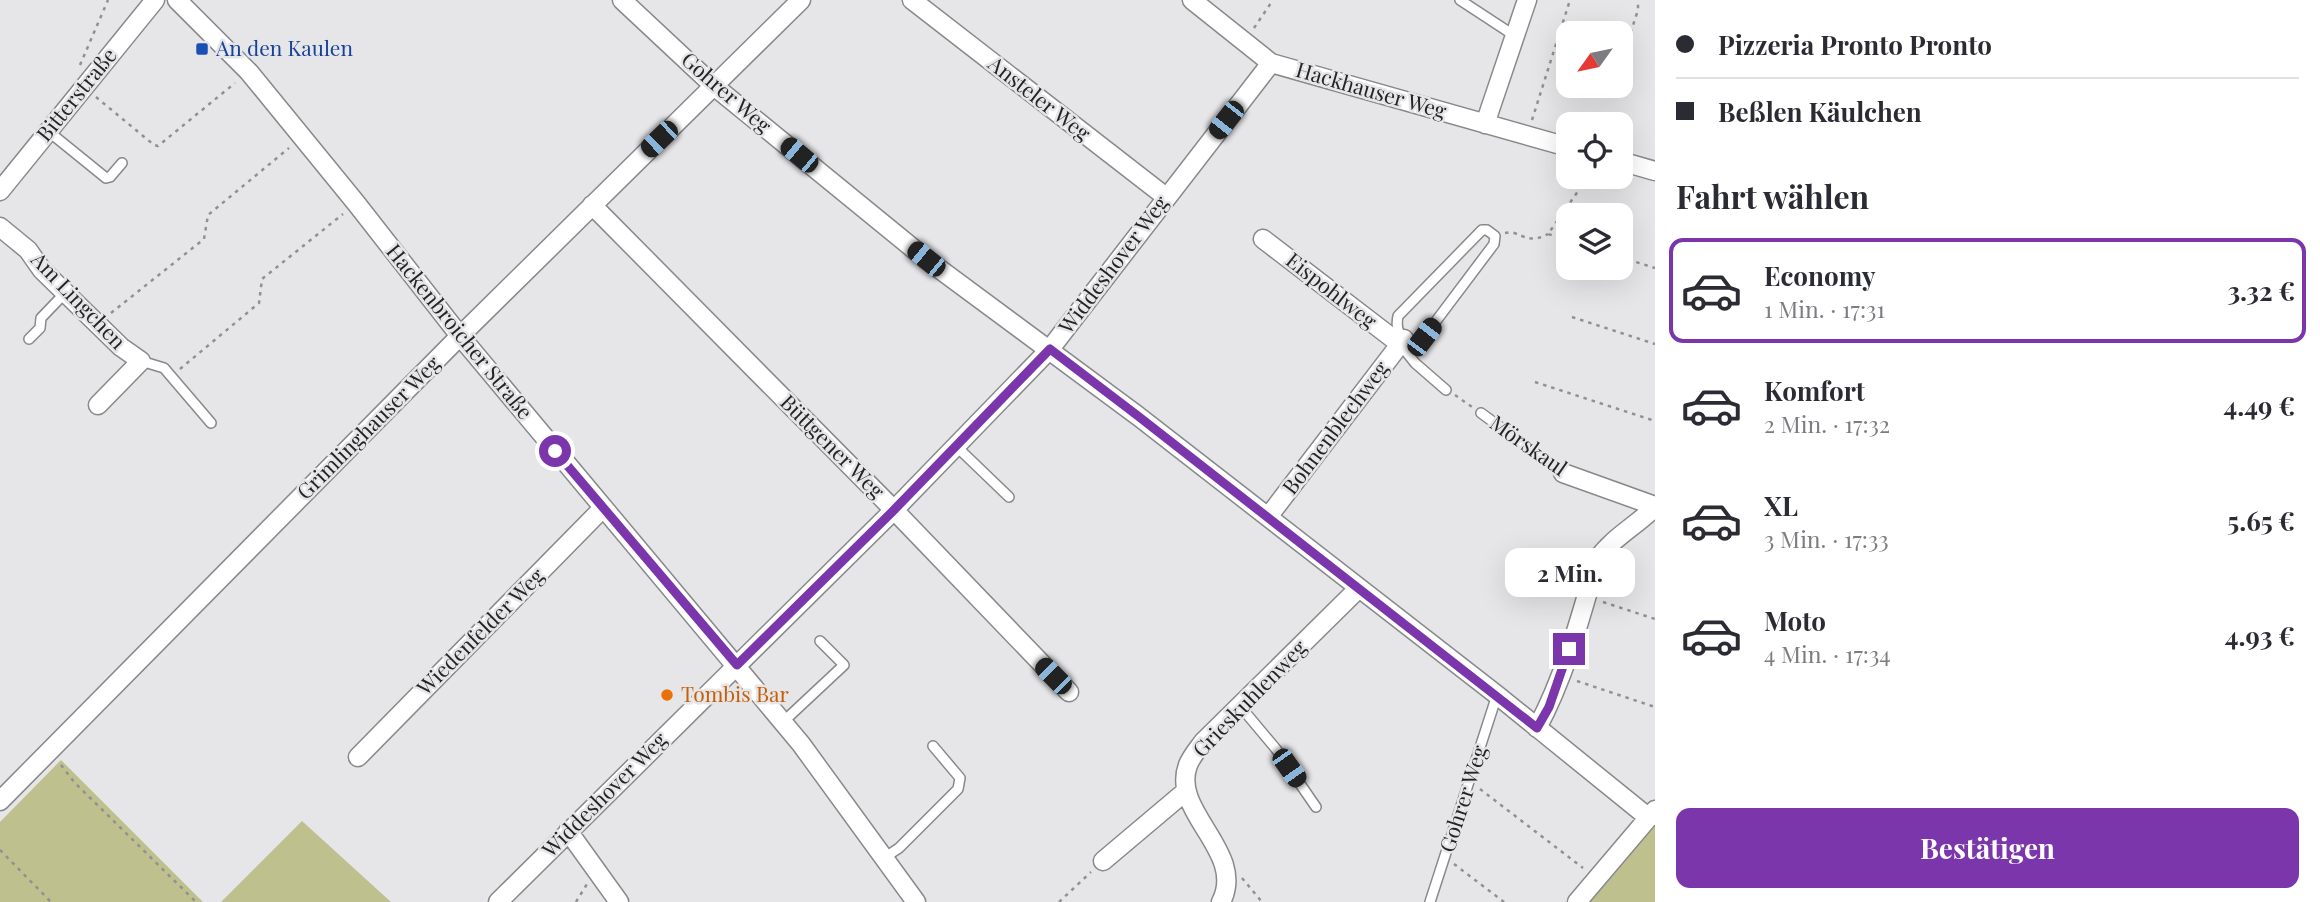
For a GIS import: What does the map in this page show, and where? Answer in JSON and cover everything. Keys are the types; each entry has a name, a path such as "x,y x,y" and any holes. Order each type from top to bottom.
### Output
{"street":[{"name":"Bitterstraße","path":"0,191 155,0"},
{"name":"Hackenbroicher Straße","path":"177,0 249,72 460,336 737,665 783,722 916,902"},
{"name":"Gohrer Weg","path":"622,0 714,86 926,259 1050,349 1537,728 1652,814"},
{"name":"Grimlinghauser Weg","path":"0,801 460,336 801,0"},
{"name":"Ansteler Weg","path":"912,0 1166,197"},
{"name":"Hackhauser Weg","path":"1192,0 1271,63 1556,143"},
{"path":"1485,124 1527,0"},
{"name":"Widdeshover Weg","path":"498,902 894,510 1050,349 1271,63"},
{"path":"1633,165 1655,171"},
{"name":"Büttgener Weg","path":"592,205 894,510 1069,692"},
{"name":"Am Lingchen","path":"0,227 28,250 43,270 121,347 141,361 98,405"},
{"name":"Eispohlweg","path":"1263,239 1402,341"},
{"name":"Bohnenblechweg","path":"1268,517 1402,341"},
{"name":"Mörskaul","path":"1563,473 1652,513"},
{"name":"Wiedenfelder Weg","path":"358,757 603,508"},
{"path":"1537,728 1549,707 1597,560 1607,546 1652,513"},
{"name":"Grieskuhlenweg","path":"1186,791 1188,763 1203,743 1359,588"},
{"path":"1104,861 1186,791 1223,859 1226,892 1221,902"},
{"path":"1577,902 1652,814"},
{"path":"568,831 619,902"}],"lane":[{"path":"1460,0 1514,36"},
{"path":"48,131 106,178 110,177 121,163"},
{"path":"1446,390 1416,363 1398,332 1398,316 1477,232 1487,230 1495,236"},
{"name":"Bohnenblechweg","path":"1402,341 1414,342 1424,337 1494,244 1495,236"},
{"path":"29,339 40,328 41,318 65,292"},
{"path":"141,361 164,369 211,423"},
{"name":"Mörskaul","path":"1481,413 1563,473"},
{"path":"956,446 1009,497"},
{"path":"783,722 796,713 844,665 820,640"},
{"name":"Gohrer Weg","path":"1430,902 1497,695"},
{"path":"1240,706 1276,749 1316,807"},
{"path":"884,858 899,848 958,789 960,778 933,746"}],"path":[{"path":"108,0 79,64 84,87 154,145 158,146 249,72"},
{"path":"1245,42 1273,0"},
{"path":"1527,135 1570,0"},
{"path":"1633,25 1638,0"},
{"path":"98,324 204,239 208,215 303,138"},
{"path":"1495,236 1512,232 1538,239 1548,234 1580,189"},
{"path":"173,377 185,364 250,313 259,303 262,279 356,203"},
{"path":"1548,234 1556,236"},
{"path":"1633,261 1655,268"},
{"path":"1572,317 1655,344"},
{"path":"1535,382 1655,421"},
{"path":"1446,390 1481,413"},
{"path":"1586,596 1655,619"},
{"path":"1560,676 1655,707"},
{"path":"50,751 74,782 196,902"},
{"path":"1469,782 1597,878"},
{"path":"0,850 51,902"},
{"path":"1445,857 1504,902"},
{"path":"1059,902 1104,861"},
{"path":"1226,878 1240,877 1246,881 1262,902"}],"green space":[{"path":"61,760 203,902 0,902 0,822"},
{"path":"302,821 391,902 221,902"},
{"path":"1655,821 1655,902 1589,902"}],"place":[{"name":"An den Kaulen","path":"202,49"},
{"name":"Tombis Bar","path":"667,695"}],"route":[{"path":"555,451 737,665 894,510 1050,349 1537,728 1549,707 1569,649"}]}
